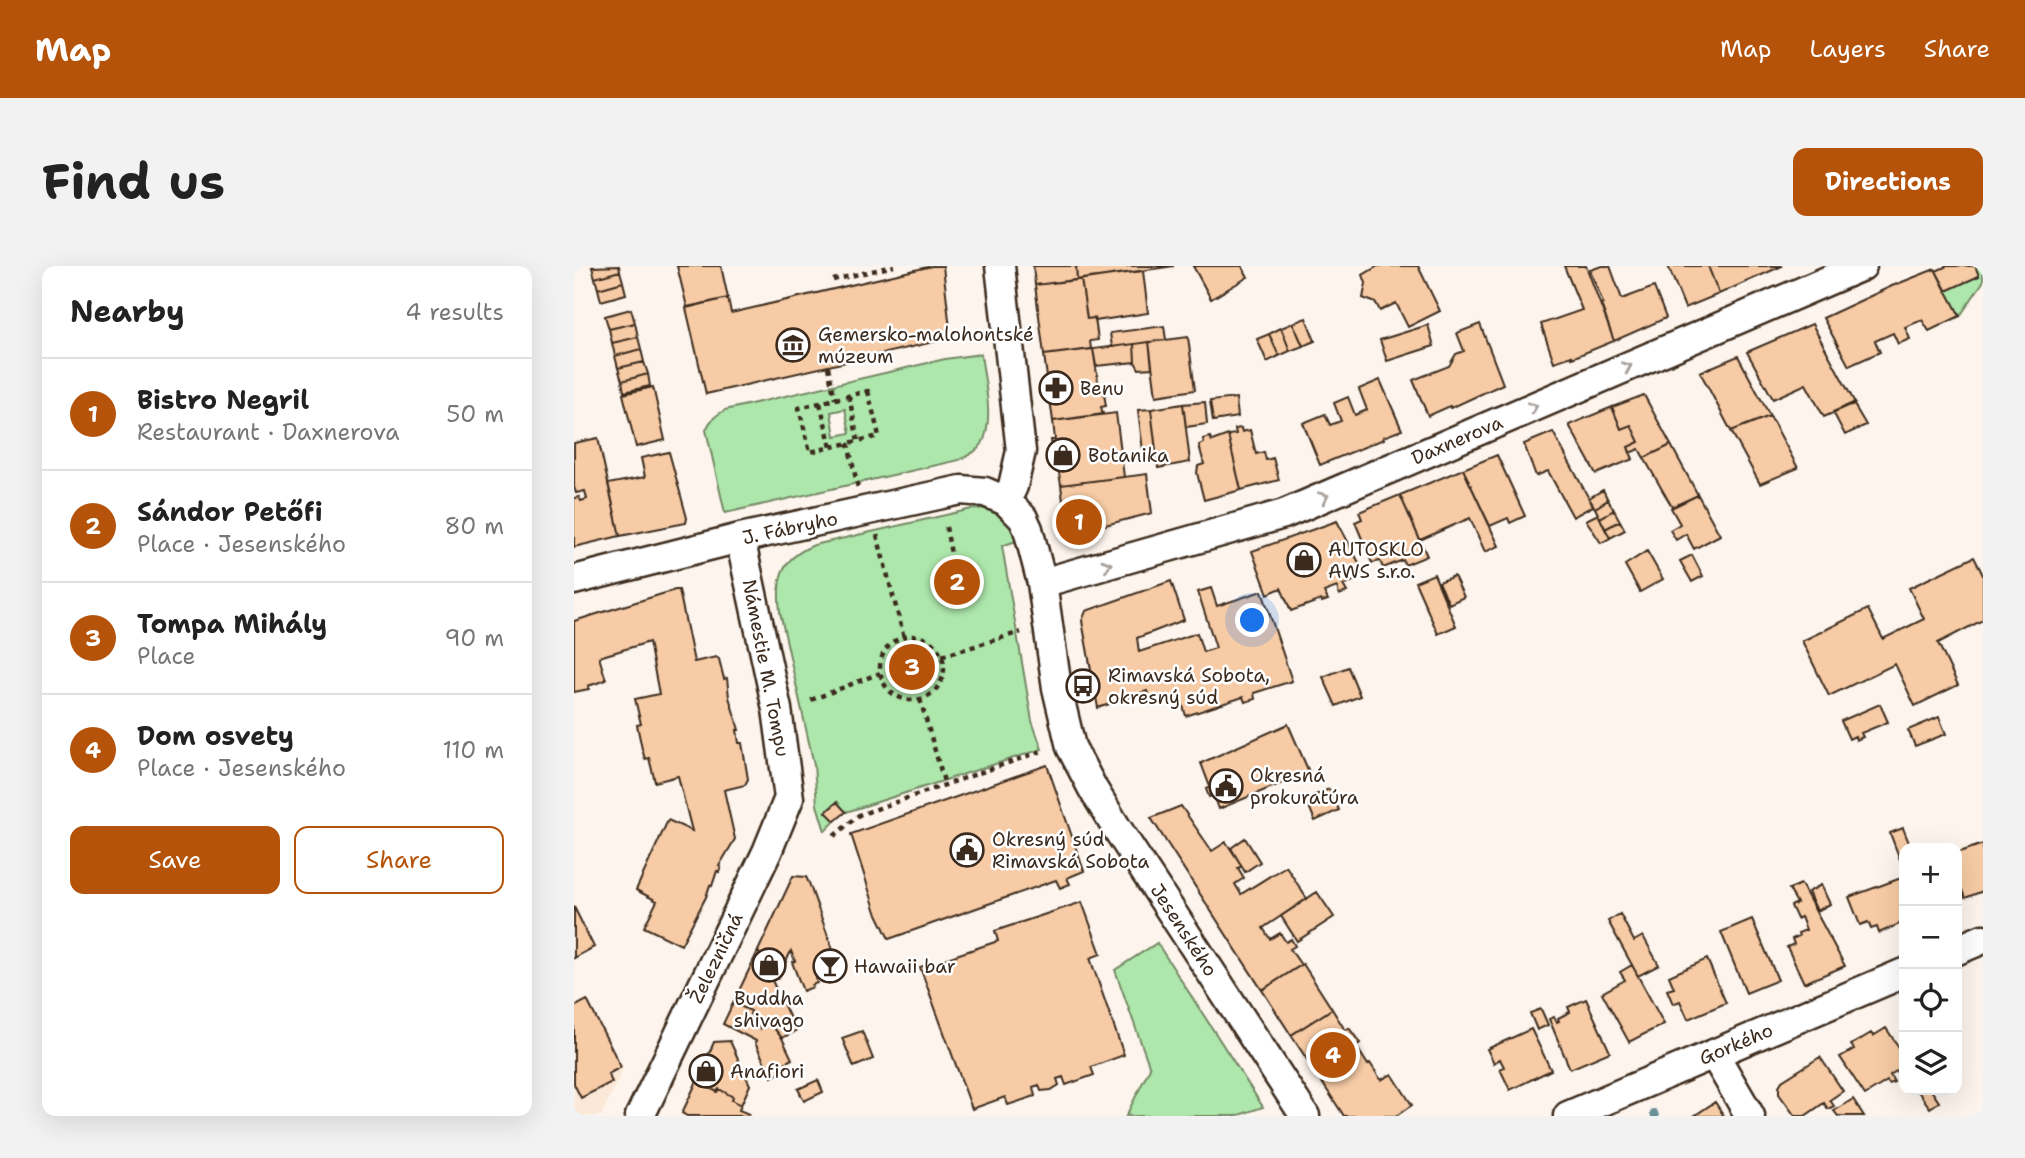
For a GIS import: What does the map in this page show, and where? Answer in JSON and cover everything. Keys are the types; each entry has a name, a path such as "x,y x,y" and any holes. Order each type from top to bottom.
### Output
{"street":[{"path":"1000,266 1021,451 1013,486 1006,501"},
{"name":"Daxnerova","path":"1042,583 1284,514 1862,266"},
{"name":"J. Fábryho","path":"574,580 740,538 961,490 985,492 1006,501"},
{"name":"Jesenského","path":"1006,501 1023,518 1028,529 1042,583 1057,688 1071,747 1116,827 1305,1116"},
{"name":"Námestie M. Tompu","path":"740,538 777,709 789,798"},
{"name":"Železničná","path":"640,1116 767,852 789,798"},
{"path":"1962,948 1983,939"},
{"name":"Gorkého","path":"1568,1116 1899,975"},
{"path":"1714,1054 1750,1116"}],"path":[{"path":"833,280 894,266"},
{"path":"828,367 835,399"},
{"path":"868,391 879,436 810,452 799,408 849,396 868,391"},
{"path":"849,396 858,440"},
{"path":"820,402 831,447"},
{"path":"848,443 858,488"},
{"path":"946,527 955,575"},
{"path":"877,533 907,649"},
{"path":"942,656 1021,632"},
{"path":"904,636 929,640 942,656 943,677 938,687 920,699 895,695 888,689 880,673 881,658 885,651 904,636"},
{"path":"811,700 880,673"},
{"path":"920,699 945,785"},
{"path":"834,836 859,815 1045,749"}],"shaded area":[{"path":"621,1067 623,1069 601,1116 574,1116 574,1084 581,1098 612,1083 608,1074"}],"green space":[{"path":"1975,266 1983,266 1983,282 1960,316 1946,291 1979,276"},
{"path":"981,354 988,399 988,423 982,444 975,452 959,460 725,513 706,430 718,414 725,410 945,359","holes":["845,409 850,433 835,436 831,412"]},
{"path":"990,508 1008,520 1016,541 1002,546 1032,721 1042,749 846,812 836,803 826,811 835,821 825,831 817,805 814,765 780,612 780,580 787,563 814,545 972,509"},
{"path":"1157,943 1263,1107 1236,1116 1126,1116 1150,1068 1115,970"}],"building":[{"path":"619,266 620,271 595,278 592,267"},
{"path":"677,266 721,266 728,298 687,307"},
{"path":"932,266 943,266 951,338 706,394 686,308 728,298 731,313"},
{"path":"1033,266 1076,266 1077,280 1035,285"},
{"path":"1076,266 1174,266 1077,280"},
{"path":"1193,266 1242,266 1248,277 1211,299"},
{"path":"1378,266 1418,266 1440,311 1408,327 1396,303 1380,311 1376,303 1363,298 1366,283 1363,275"},
{"path":"1564,266 1586,266 1614,341 1572,358 1554,362 1541,324 1582,310"},
{"path":"1610,266 1622,299 1654,287 1666,318 1614,341 1590,270"},
{"path":"1668,266 1708,266 1719,294 1685,308"},
{"path":"1708,266 1782,266 1719,294"},
{"path":"1947,266 1975,266 1979,276 1946,291 1936,271"},
{"path":"1935,269 1960,316 1929,331 1922,320 1905,327 1910,339 1898,344 1893,333 1875,341 1880,352 1849,366 1823,318"},
{"path":"620,271 623,282 598,289 595,278"},
{"path":"1143,271 1148,313 1095,321 1095,318 1087,319 1081,279"},
{"path":"1081,279 1087,319 1095,318 1098,340 1090,341 1091,349 1044,355 1035,285"},
{"path":"623,282 626,294 601,301 598,289"},
{"path":"631,309 635,323 609,329 605,316"},
{"path":"1306,318 1315,341 1303,346 1293,323"},
{"path":"635,323 638,337 612,343 609,329"},
{"path":"1293,323 1303,346 1290,351 1281,328"},
{"path":"1480,324 1503,384 1428,416 1413,380 1449,366 1456,354 1464,351 1457,333"},
{"path":"1812,324 1855,403 1824,417 1806,384 1773,399 1747,352"},
{"path":"1428,325 1434,346 1387,361 1380,340"},
{"path":"1164,326 1166,340 1112,347 1110,333"},
{"path":"1281,328 1290,351 1279,356 1269,334"},
{"path":"1269,334 1279,356 1267,362 1257,339"},
{"path":"638,337 641,349 615,356 612,343"},
{"path":"1188,337 1195,390 1156,396 1149,342"},
{"path":"1149,342 1152,368 1139,369 1135,362 1134,344"},
{"path":"1134,344 1135,362 1096,366 1093,349"},
{"path":"641,349 644,362 618,368 615,356"},
{"path":"1093,349 1099,387 1103,387 1106,406 1101,407 1103,414 1053,421 1044,355"},
{"path":"1738,356 1770,416 1731,431 1700,372"},
{"path":"644,362 648,374 622,381 618,368"},
{"path":"648,374 650,386 624,392 622,381"},
{"path":"1380,380 1402,430 1320,465 1303,423 1325,414 1330,425 1341,421 1334,403 1348,397 1355,415 1367,410 1359,389"},
{"path":"653,387 665,440 636,447 623,394"},
{"path":"1644,395 1671,445 1644,458 1639,449 1630,453 1628,447 1639,442 1631,425 1621,429 1612,407"},
{"path":"1236,398 1238,417 1213,421 1210,401"},
{"path":"1205,402 1207,424 1186,427 1183,404"},
{"path":"1853,403 1866,425 1845,435 1833,412"},
{"path":"1183,404 1190,462 1158,468 1151,409"},
{"path":"1612,407 1621,429 1631,425 1639,442 1628,447 1633,459 1596,474 1569,425"},
{"path":"1151,409 1156,450 1143,451 1138,410"},
{"path":"1116,413 1124,477 1061,485 1058,467 1055,468 1051,440 1055,440 1053,421"},
{"path":"1770,416 1798,468 1760,484 1731,431"},
{"path":"1241,428 1242,432 1250,430 1256,454 1264,452 1266,460 1273,458 1279,480 1241,490 1228,435 1236,434 1235,429"},
{"path":"1553,432 1593,506 1573,517 1548,471 1536,476 1524,444"},
{"path":"1228,435 1241,490 1204,500 1197,473 1198,466 1204,464 1199,445 1204,443 1203,439 1210,437 1212,441"},
{"path":"598,438 620,536 574,547 574,498 579,497 581,501 587,499 585,491 576,493 574,487 574,443"},
{"path":"1671,445 1698,495 1672,507 1644,458"},
{"path":"669,452 687,518 686,523 620,536 608,484 645,477 641,458"},
{"path":"1497,455 1525,516 1510,523 1508,518 1490,526 1463,469"},
{"path":"1463,469 1499,546 1485,552 1470,518 1420,540 1400,495"},
{"path":"1147,474 1152,513 1078,532 1066,525 1061,485"},
{"path":"1603,490 1608,500 1595,508 1589,498"},
{"path":"1400,495 1427,556 1405,565 1403,560 1383,568 1380,561 1372,563 1355,522 1362,519 1359,512"},
{"path":"1698,495 1720,535 1694,549 1686,534 1676,540 1670,530 1680,524 1671,508"},
{"path":"1608,500 1614,510 1600,518 1595,508"},
{"path":"1614,510 1620,521 1605,529 1600,518"},
{"path":"1598,514 1610,538 1601,543 1586,520"},
{"path":"1337,521 1366,576 1343,585 1347,592 1339,595 1337,587 1324,592 1328,600 1291,611 1281,588 1268,594 1252,551"},
{"path":"1620,521 1625,530 1610,538 1605,529"},
{"path":"1647,551 1663,579 1640,592 1625,565"},
{"path":"1692,555 1703,576 1692,582 1680,561"},
{"path":"1974,557 1983,575 1983,620 1938,643 1958,685 1915,706 1895,664 1829,696 1802,641 1868,609 1883,639 1924,619 1909,588"},
{"path":"1434,574 1456,626 1438,634 1415,582"},
{"path":"1454,576 1464,597 1449,604 1439,582"},
{"path":"1171,581 1184,620 1137,638 1139,652 1197,633 1203,652 1216,648 1198,592 1211,588 1217,606 1262,591 1292,681 1254,693 1255,699 1245,702 1243,697 1186,716 1180,696 1151,705 1147,691 1098,708 1082,621 1086,611"},
{"path":"679,590 694,662 716,657 719,659 724,679 727,678 748,779 745,785 724,790 735,839 681,945 644,927 657,901 636,890 668,820 692,831 678,776 655,782 649,758 645,759 642,749 637,725 641,724 635,699 659,694 649,642 599,657 606,680 588,686 589,689 574,692 574,621"},
{"path":"1348,667 1360,696 1336,706 1323,677"},
{"path":"1880,704 1888,722 1861,733 1863,737 1856,740 1855,736 1849,739 1841,721"},
{"path":"1939,717 1946,734 1915,746 1908,730"},
{"path":"1288,724 1309,772 1219,809 1214,795 1209,797 1206,789 1210,787 1201,763"},
{"path":"1047,765 1084,871 1067,878 1070,884 1060,888 1056,880 889,939 876,912 851,834"},
{"path":"1329,789 1339,810 1315,821 1306,799"},
{"path":"837,802 846,812 835,821 826,812"},
{"path":"1181,806 1212,851 1226,842 1242,866 1238,868 1244,878 1235,884 1241,894 1286,866 1307,899 1263,928 1270,939 1280,933 1286,942 1291,939 1295,946 1290,949 1301,965 1262,990 1151,818"},
{"path":"1903,828 1909,843 1899,843 1899,857 1890,833"},
{"path":"1245,838 1260,862 1245,872 1231,848"},
{"path":"1983,844 1983,891 1965,898 1962,890 1962,851"},
{"path":"793,876 806,877 809,883 840,970 816,979 817,983 812,985 813,987 803,991 792,962 795,961 791,951 778,979 770,975 758,951"},
{"path":"1899,879 1899,924 1879,933 1877,927 1871,929 1868,922 1860,925 1849,897"},
{"path":"1801,884 1845,966 1804,983 1787,947 1794,944 1792,939 1799,936 1798,933 1806,930 1801,917 1797,919 1791,906 1797,903 1789,889"},
{"path":"1821,885 1830,904 1817,911 1808,892"},
{"path":"1317,892 1334,917 1297,941 1281,916"},
{"path":"1082,902 1101,954 1090,958 1124,1055 1091,1067 1094,1075 1066,1085 1063,1077 1057,1079 1059,1085 1051,1090 1041,1091 1039,1085 1033,1087 1035,1096 1008,1105 1005,1097 972,1109 920,967 998,941 995,931"},
{"path":"574,907 594,947 574,958"},
{"path":"1620,914 1634,941 1643,936 1659,965 1638,976 1608,921"},
{"path":"1752,919 1778,980 1746,993 1721,932"},
{"path":"758,951 796,1031 782,1038 765,1017 760,1029 750,1014 751,1011 733,1003"},
{"path":"1707,959 1726,1003 1688,1019 1680,1001 1673,1004 1667,990 1674,988 1669,976"},
{"path":"1303,964 1332,1009 1291,1035 1262,990"},
{"path":"1632,965 1664,1024 1629,1042 1602,993 1625,980 1620,972"},
{"path":"1586,999 1610,1052 1570,1069 1549,1019 1554,1017 1559,1021 1558,1018 1570,1012 1568,1007"},
{"path":"587,1000 621,1067 608,1074 612,1082 581,1098 574,1084 574,1007"},
{"path":"733,1003 751,1011 750,1014 760,1029 765,1017 782,1038 792,1059 786,1062 788,1068 772,1077 756,1041 723,1024"},
{"path":"1332,1009 1345,1030 1349,1028 1360,1043 1356,1046 1368,1065 1370,1063 1381,1080 1392,1074 1412,1105 1396,1116 1344,1116 1291,1035"},
{"path":"1541,1009 1548,1025 1537,1030 1530,1013"},
{"path":"1886,1028 1899,1048 1899,1069 1890,1075 1894,1082 1889,1084 1887,1081 1865,1095 1840,1057 1854,1049 1851,1045 1871,1033 1873,1036"},
{"path":"1531,1029 1551,1070 1510,1090 1500,1069 1504,1067 1500,1059 1494,1063 1487,1049"},
{"path":"862,1031 873,1059 854,1067 842,1038"},
{"path":"730,1041 750,1085 741,1105 719,1089 717,1092 697,1081 714,1042"},
{"path":"1820,1057 1843,1091 1830,1100 1834,1106 1828,1109 1824,1103 1805,1116 1795,1116 1779,1094 1779,1086 1782,1081"},
{"path":"818,1080 823,1092 804,1101 798,1089"},
{"path":"697,1081 733,1097 732,1100 741,1105 739,1110 749,1114 687,1116 682,1113"},
{"path":"1921,1095 1934,1095 1939,1102 1930,1108"},
{"path":"1853,1099 1864,1116 1838,1116 1834,1111"},
{"path":"1715,1102 1724,1116 1694,1116"}],"place":[{"name":"Gemersko-malohontské múzeum","path":"793,345"},
{"name":"Benu","path":"1056,388"},
{"name":"Botanika","path":"1063,455"},
{"name":"Bistro Negril","path":"1079,522"},
{"name":"AUTOSKLO AWS s.r.o.","path":"1304,560"},
{"name":"Sándor Petőfi","path":"957,582"},
{"name":"Tompa Mihály","path":"912,667"},
{"name":"Rimavská Sobota, okresný súd","path":"1083,686"},
{"name":"Okresná prokuratúra","path":"1226,786"},
{"name":"Okresný súd Rimavská Sobota","path":"967,850"},
{"name":"Buddha shivago","path":"769,965"},
{"name":"Hawaii bar","path":"830,966"},
{"name":"Dom osvety","path":"1333,1055"},
{"name":"Anafiori","path":"706,1071"}]}
